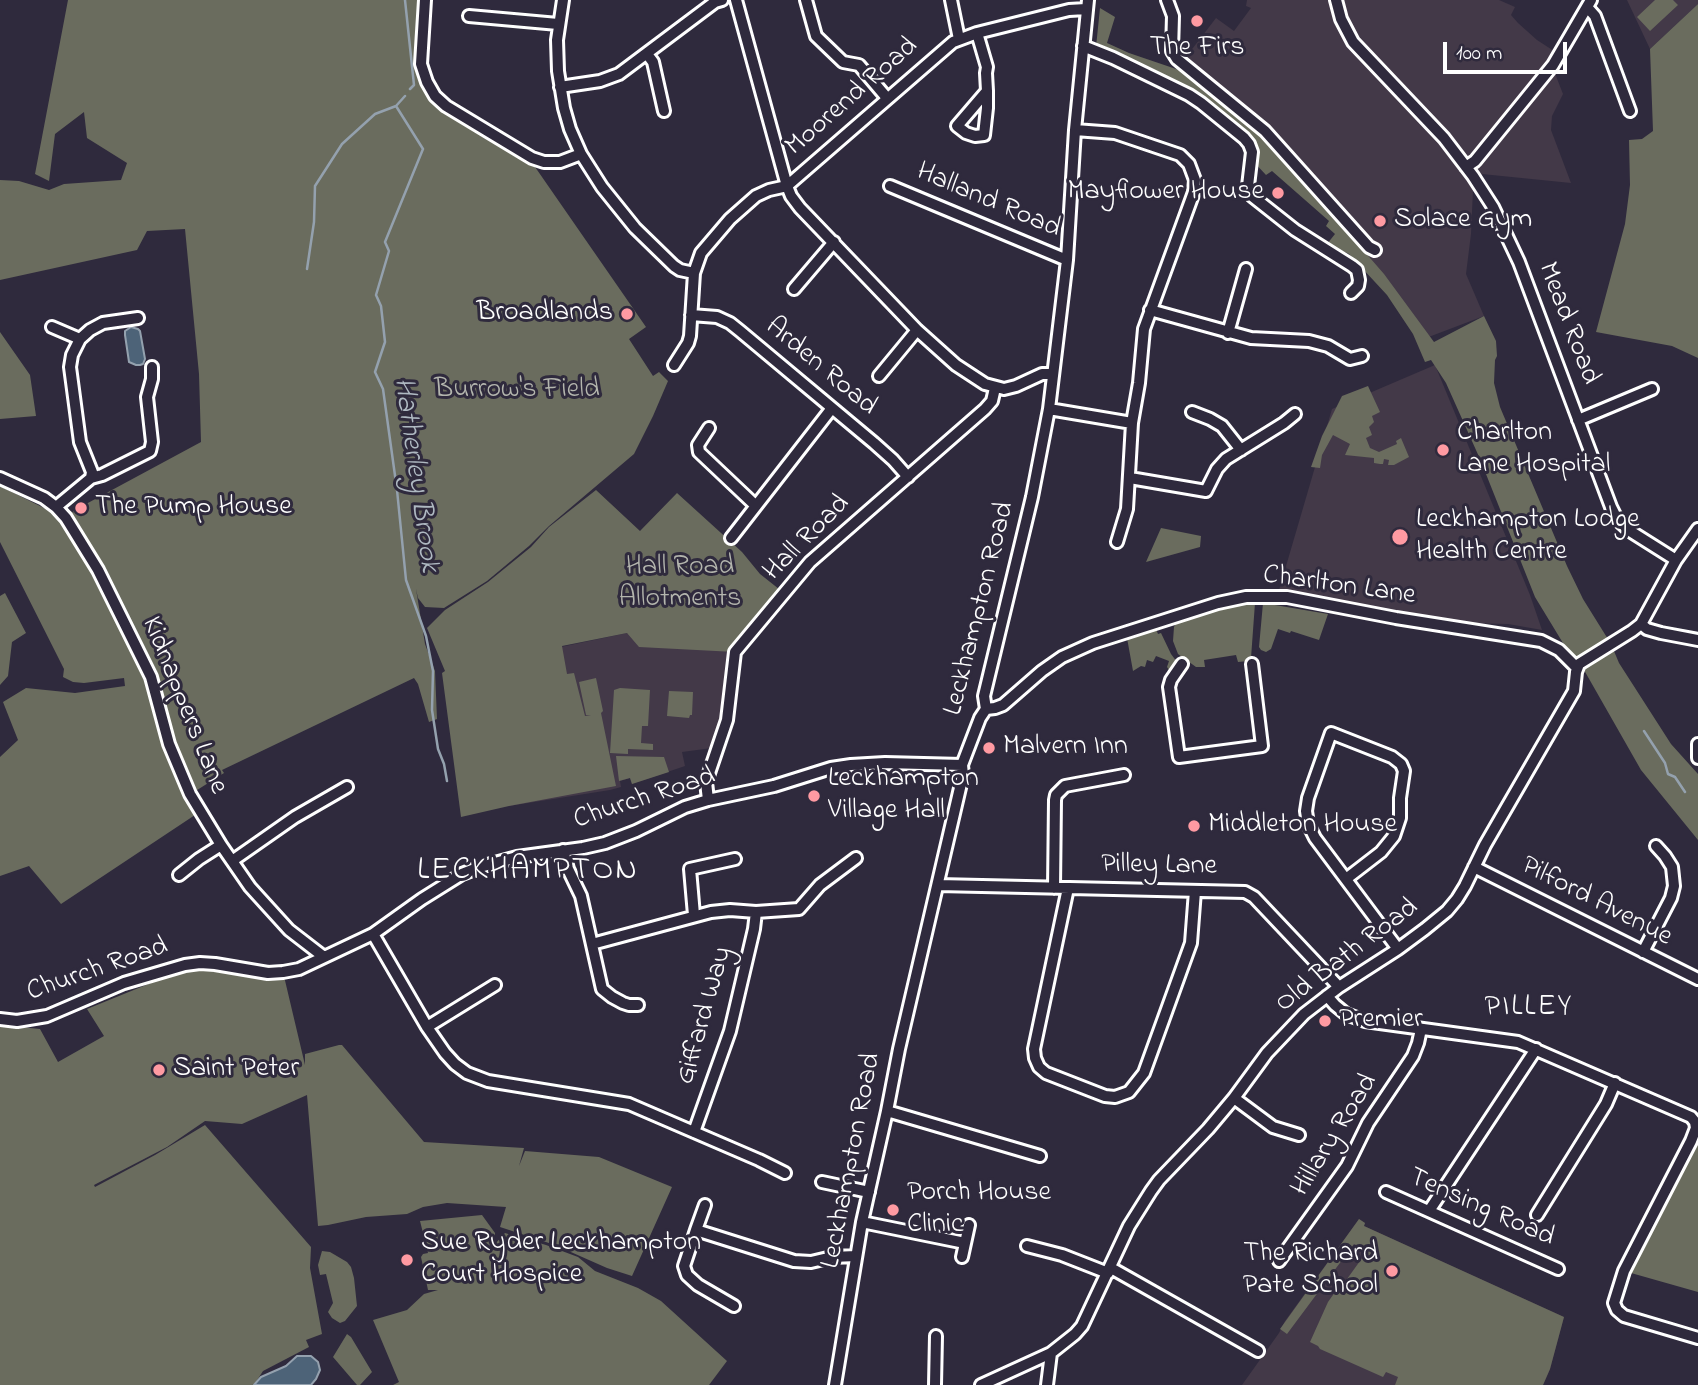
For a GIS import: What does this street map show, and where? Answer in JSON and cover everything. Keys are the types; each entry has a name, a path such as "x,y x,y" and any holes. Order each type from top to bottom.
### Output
{"street":[{"path":"425,0 421,64 435,96 461,116 532,158 544,162 560,162 581,153"},
{"path":"563,0 558,24 560,87 570,129 581,153 602,187 635,228 674,266 694,273"},
{"path":"560,87 591,83 619,74 715,2 722,0"},
{"path":"674,365 688,343 694,273 704,248 730,219 762,192 788,186 736,0"},
{"path":"806,0 816,36 843,61 859,65 887,98"},
{"path":"951,0 959,39"},
{"path":"1167,0 1173,16 1171,45 1174,55 1265,131 1369,247 1375,250"},
{"name":"Mead Road","path":"1336,0 1341,19 1353,42 1444,138 1493,207 1519,262 1617,519 1630,531 1676,560"},
{"path":"1466,167 1475,161 1553,65 1589,4"},
{"path":"1589,4 1630,111"},
{"name":"Moorend Road","path":"995,388 956,365 917,330 800,208 791,196 788,186 947,46 976,33 1087,5"},
{"name":"Leckhampton Road","path":"835,1385 862,1222 963,775 962,765 986,709 984,696 1032,497 1048,409 1068,260 1075,130 1087,5"},
{"path":"470,16 558,24"},
{"path":"976,33 987,66 987,91"},
{"path":"1083,46 1189,95 1244,138 1252,152 1248,182 1248,190 1252,196 1295,230 1352,266 1358,273 1359,283 1351,293"},
{"path":"646,54 653,62 664,111"},
{"path":"1075,130 1115,133 1180,155 1192,169 1195,180 1194,192 1144,328 1132,423 1127,509 1117,542"},
{"name":"Halland Road","path":"890,186 1068,260"},
{"path":"794,289 834,243"},
{"path":"1228,333 1248,284 1246,269"},
{"path":"1150,310 1228,333 1264,340 1309,341 1328,346 1349,362 1362,356"},
{"name":"Arden Road","path":"691,315 717,317 730,323 893,460 908,477"},
{"path":"91,478 92,472 80,442 70,367 73,350 90,330 103,323 138,318"},
{"path":"52,327 80,339"},
{"path":"879,376 917,330"},
{"path":"56,507 91,478 149,452 152,442 147,395 152,379 152,367"},
{"path":"995,388 1016,386 1042,374 1053,374"},
{"name":"Hall Road","path":"708,800 706,782 727,721 736,652 810,562 985,410 992,401 995,388"},
{"path":"1578,420 1652,389"},
{"path":"731,538 832,408"},
{"path":"1048,409 1132,423"},
{"path":"1192,412 1222,426 1241,450"},
{"path":"1130,478 1210,495 1217,469 1226,459 1294,414"},
{"path":"709,428 698,445 699,453 755,505"},
{"name":"Kidnappers Lane","path":"0,478 37,494 66,518 98,570 151,677 169,744 190,794 250,887 289,930 324,957"},
{"path":"1577,668 1580,662 1641,624 1676,560 1698,529"},
{"name":"Charlton Lane","path":"986,709 1003,705 1062,657 1093,643 1218,603 1246,597 1287,597 1395,618 1541,641 1559,650 1577,668"},
{"path":"1641,624 1661,633 1698,640"},
{"path":"1182,664 1169,684 1180,757 1262,746 1252,664"},
{"name":"Old Bath Road","path":"981,1385 1051,1353 1068,1341 1082,1326 1129,1226 1151,1191 1208,1129 1288,1029 1327,996 1398,949 1447,911 1462,892 1491,835 1574,691 1577,668"},
{"path":"1346,879 1381,852 1394,836 1400,818 1399,798 1404,771 1401,764 1392,757 1331,733 1308,798 1307,817 1315,838 1398,949"},
{"path":"1698,744 1698,758"},
{"name":"Church Road","path":"0,1019 17,1021 47,1016 124,983 185,965 215,964 260,973 299,969 373,934 422,898 462,874 517,857 605,843 685,807 708,800 851,765 962,765"},
{"path":"1054,888 1056,795 1065,786 1124,775"},
{"path":"232,860 295,817 347,787"},
{"path":"179,875 221,845"},
{"path":"1643,952 1669,904 1674,886 1672,867 1656,846"},
{"path":"564,850 568,869 581,896 602,989 623,1003 638,1004"},
{"path":"592,944 720,910 756,912 799,909 820,885 856,858"},
{"path":"694,915 691,869 735,859"},
{"name":"Pilford Avenue","path":"1474,867 1698,979"},
{"name":"Pilley Lane","path":"938,885 1241,891 1254,897 1339,988"},
{"path":"1068,888 1034,1049 1035,1058 1046,1073 1105,1096 1115,1097 1129,1092 1144,1073 1191,943 1195,891"},
{"name":"Giffard Way","path":"694,1132 730,1031 756,912"},
{"path":"373,934 427,1027 450,1059 461,1069 488,1081 629,1104 785,1172"},
{"path":"427,1027 495,985"},
{"path":"1327,996 1353,1018 1365,1021 1518,1042 1689,1115 1695,1122 1695,1132 1624,1271 1616,1293 1615,1307 1624,1316 1698,1338"},
{"name":"Hillary Road","path":"1279,1261 1347,1166 1368,1124 1413,1056 1421,1029"},
{"path":"1429,1211 1536,1049"},
{"path":"1537,1215 1606,1104 1615,1083"},
{"path":"1234,1098 1273,1127 1298,1135"},
{"path":"887,1111 1040,1156"},
{"path":"822,1182 869,1192"},
{"name":"Tensing Road","path":"1386,1192 1558,1269"},
{"path":"705,1205 684,1266 692,1280 734,1306"},
{"path":"862,1222 965,1243"},
{"path":"962,1257 969,1225"},
{"path":"696,1230 794,1261 811,1262 832,1257 856,1256"},
{"path":"1027,1246 1110,1270 1258,1351"},
{"path":"935,1385 936,1336"},
{"path":"1047,1385 1051,1353"}],"shaded area":[{"path":"1247,0 1499,0 1515,7 1511,15 1518,23 1557,53 1556,76 1563,94 1552,116 1551,130 1571,183 1482,174 1473,190 1466,274 1484,316 1426,338 1363,252 1176,70 1216,18 1234,31 1251,8 1246,6"},
{"path":"1627,0 1698,0 1698,4 1650,49"},
{"name":"Leckhampton Lodge Health Centre","path":"1435,365 1542,630 1508,624 1465,623 1279,590 1332,409"},
{"path":"627,633 731,652 727,664 725,711 712,748 682,752 685,766 632,784 630,778 620,781 621,787 610,790 509,806 480,664"},
{"name":"The Richard Pate School","path":"1359,1219 1365,1223 1364,1226 1564,1317 1543,1385 1242,1385"}],"green space":[{"name":"Burrow's Field","path":"68,0 422,0 424,88 434,104 533,164 646,327 629,339 653,376 659,372 668,381 634,454 487,581 444,608 425,607 418,598 416,589 425,644 435,671 437,719 429,722 414,678 222,770 224,773 194,792 186,791 195,815 61,904 29,866 0,876 0,757 18,740 3,702 26,688 75,693 125,686 124,678 84,683 63,677 64,669 0,542 0,486 44,508 64,512 69,510 74,513 73,511 201,442 199,374 185,229 147,231 137,250 0,280 0,180 19,181 49,190 64,184 121,180 127,163 87,138 84,112 55,134 49,181 35,174"},
{"path":"1655,0 1673,0 1678,5 1650,31 1637,17"},
{"path":"1698,4 1698,358 1672,346 1596,332 1625,224 1630,185 1629,140 1642,139 1653,131 1650,49"},
{"path":"1100,8 1115,17 1107,43 1179,70 1264,136 1384,274 1434,342 1484,316 1496,341 1494,383 1500,407 1567,566 1619,663 1671,744 1698,774 1698,840 1641,770 1584,670 1566,648 1535,597 1480,459 1446,383 1431,360 1425,362 1413,334 1387,295 1349,254 1327,244 1335,234 1326,226 1329,221 1272,171 1266,175 1252,160 1250,143 1179,84 1096,47"},
{"path":"0,332 30,375 36,416 0,419"},
{"path":"1368,386 1380,412 1372,416 1374,422 1369,427 1372,435 1366,438 1370,448 1379,452 1397,444 1396,441 1401,438 1409,457 1394,465 1388,465 1389,460 1384,459 1383,464 1380,464 1374,463 1374,458 1345,455 1350,444 1333,435 1322,455 1320,468 1311,467 1322,436 1342,396"},
{"name":"Hall Road Allotments","path":"596,490 640,531 677,493 742,552 760,574 784,593 735,652 639,647 627,633 562,646 567,674 574,673 585,716 591,715 586,715 579,682 596,678 616,786 461,817 442,673 445,671 427,628 445,610 488,582 531,547 549,527"},
{"path":"1161,528 1201,536 1200,547 1146,562"},
{"path":"5,593 26,633 12,642 8,676 0,685 0,596"},
{"path":"1238,600 1255,603 1251,658 1248,661 1238,662 1236,655 1204,660 1205,667 1196,667 1178,654 1173,641 1178,618"},
{"path":"1263,603 1328,614 1319,640 1278,629 1271,649 1266,652 1261,650 1259,647"},
{"path":"1156,629 1177,662 1175,670 1169,670 1167,667 1169,661 1156,656 1153,662 1147,660 1145,667 1141,666 1133,671 1127,638"},
{"path":"614,690 650,690 648,726 642,726 641,743 653,744 653,750 628,749 628,754 610,753"},
{"path":"669,691 693,692 692,715 689,718 667,716"},
{"path":"616,756 664,757 669,772 632,784 630,778 619,781"},
{"path":"200,963 283,972 305,1065 305,1054 342,1045 424,1142 524,1148 519,1166 525,1151 599,1157 672,1187 632,1276 555,1245 500,1227 506,1207 447,1203 423,1207 407,1214 366,1217 318,1226 307,1095 242,1124 205,1121 167,1147 94,1185 95,1187 155,1155 205,1125 311,1247 310,1268 322,1334 306,1340 309,1347 263,1371 254,1385 0,1385 0,1025 40,1029 58,1062 104,1036 87,1009"},
{"path":"1698,1127 1698,1292 1624,1271"},
{"path":"482,1215 495,1233 495,1244 505,1233 578,1257 595,1271 638,1288 661,1301 727,1361 709,1385 393,1385 399,1382 373,1320 407,1310 424,1294 438,1290 428,1290 421,1257 428,1253 420,1221"},
{"name":"The Richard Pate School","path":"1359,1219 1365,1223 1364,1226 1564,1317 1543,1385 1395,1385 1398,1377 1386,1372 1383,1377 1310,1342 1328,1302 1365,1254 1354,1244 1287,1334 1280,1329"},
{"path":"322,1251 330,1252 347,1262 354,1278 357,1306 345,1321 340,1323 328,1312 333,1303 326,1274 320,1275 318,1265"},
{"path":"347,1334 372,1372 360,1385 357,1385 333,1357"}],"water":[{"path":"131,327 140,331 145,359 140,365 129,362 125,331"},
{"path":"297,1356 311,1356 318,1362 320,1370 311,1385 254,1385 261,1377 286,1366"}],"waterway":[{"name":"Hatherley Brook","path":"405,0 414,85 410,89"},
{"name":"Hatherley Brook","path":"405,96 396,106 423,149 385,242 389,251 376,295 381,306 385,342 375,372 383,389 406,580 426,636 433,671 432,710 438,749 447,781"},
{"path":"307,269 314,222 315,186 342,144 375,114 396,106"},
{"path":"1644,731 1665,763 1668,774 1675,777 1685,792"}],"place":[{"name":"The Firs","path":"1197,21"},
{"name":"Mayflower House","path":"1278,193"},
{"name":"Solace Gym","path":"1380,221"},
{"name":"Broadlands","path":"627,314"},
{"name":"Charlton Lane Hospital","path":"1443,450"},
{"name":"The Pump House","path":"81,508"},
{"name":"Leckhampton Lodge Health Centre","path":"1400,537"},
{"name":"Malvern Inn","path":"989,748"},
{"name":"Leckhampton Village Hall","path":"814,796"},
{"name":"Middleton House","path":"1194,826"},
{"name":"Premier","path":"1325,1021"},
{"name":"Saint Peter","path":"159,1070"},
{"name":"Porch House Clinic","path":"893,1210"},
{"name":"Sue Ryder Leckhampton Court Hospice","path":"407,1260"},
{"name":"The Richard Pate School","path":"1392,1271"}],"district":[{"name":"LECKHAMPTON","path":"528,873"},
{"name":"PILLEY","path":"1529,1009"}]}
